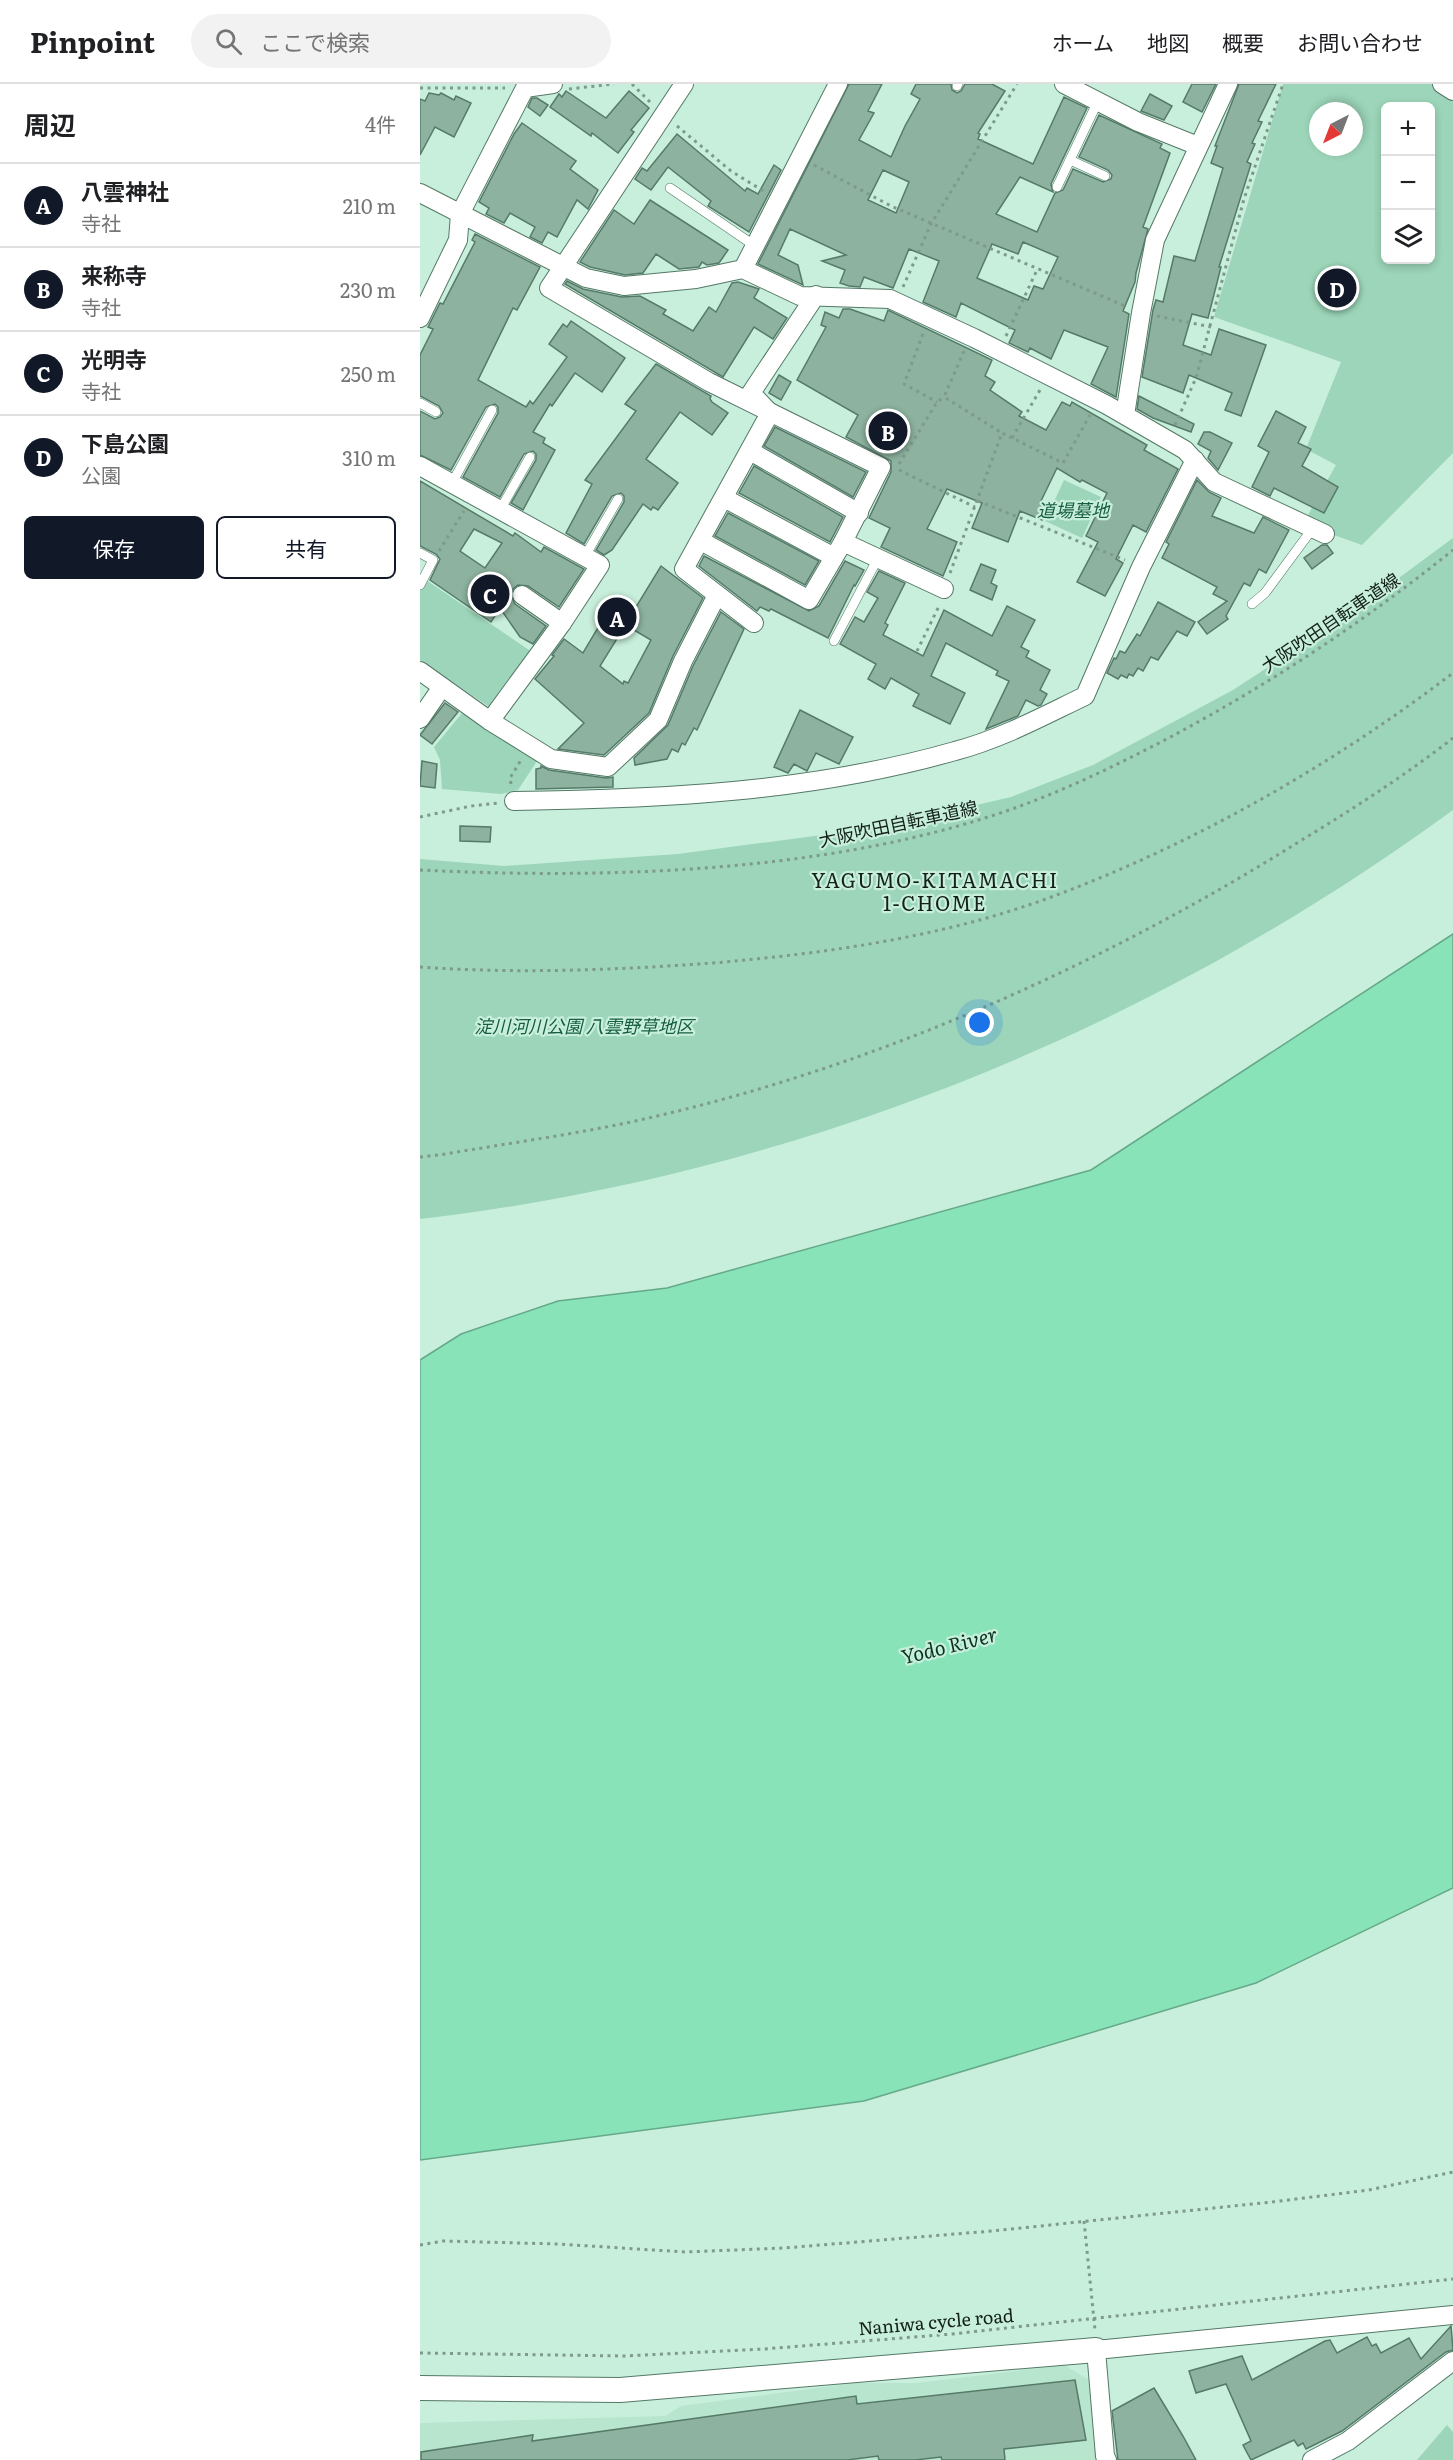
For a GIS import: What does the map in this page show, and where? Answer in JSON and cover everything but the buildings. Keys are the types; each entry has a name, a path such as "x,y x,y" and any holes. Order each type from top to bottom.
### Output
{"street":[{"path":"420,318 458,240 460,214 525,88 553,84"},
{"path":"684,84 549,288 709,382 766,408 881,467 859,513 809,600 701,541"},
{"path":"744,269 838,84"},
{"path":"1064,84 1138,122 1198,146"},
{"path":"1125,415 1155,240 1228,84"},
{"path":"1442,84 1453,91"},
{"path":"420,192 562,268 586,278 624,286 696,279 744,269 800,296 890,299 1098,400 1185,450 1214,482 1319,531"},
{"path":"754,623 684,569 770,413 751,393 816,295"},
{"path":"750,451 859,513"},
{"path":"514,801 674,797 765,788 880,770 957,751 1012,731 1085,696 1141,567 1195,460"},
{"path":"420,466 600,565 562,623 490,721"},
{"path":"724,498 838,550 878,560 944,589"},
{"path":"420,671 490,721 551,759 608,767 658,720 683,661 717,595"},
{"path":"522,596 562,623"},
{"path":"420,718 442,687"},
{"path":"420,2388 620,2390 1096,2350 1453,2315"},
{"path":"1096,2350 1107,2460"},
{"path":"1312,2460 1348,2441 1453,2361"}],"lane":[{"path":"1057,187 1098,101"},
{"path":"1070,160 1105,176"},
{"path":"670,188 755,246"},
{"path":"420,403 436,412"},
{"path":"452,483 492,410"},
{"path":"500,510 530,457"},
{"path":"585,556 618,499"},
{"path":"1252,604 1265,593 1319,531"},
{"path":"420,553 433,560 420,585"},
{"path":"834,641 878,560"}],"path":[{"path":"632,84 664,115 731,171 780,200"},
{"path":"896,302 931,224 1017,84"},
{"path":"1168,440 1196,378 1244,199 1283,84"},
{"path":"420,88 525,88"},
{"path":"801,159 891,206 1141,313 1211,327"},
{"path":"999,351 1037,270"},
{"path":"930,318 904,384 937,402"},
{"path":"970,336 944,397 937,402 896,468 975,507"},
{"path":"1012,438 1048,376"},
{"path":"944,397 1002,433 1064,463 1098,400"},
{"path":"917,651 944,596 944,589 1002,433"},
{"path":"433,560 473,495"},
{"path":"978,500 1141,567"},
{"name":"大阪吹田自転車道線","path":"420,870 489,874 675,870 768,861 880,844 984,819 1054,794 1110,769 1206,718 1357,624 1453,550"},
{"path":"420,968 631,969 747,960 833,951 904,939 980,920 1053,896 1147,856 1220,821 1351,745 1408,707 1453,673"},
{"path":"420,1157 652,1117 748,1092 875,1051 993,1002 1149,929 1231,884 1343,814 1411,771 1453,738"},
{"path":"420,817 471,806 514,801 510,778 529,746"},
{"path":"420,2245 443,2241 707,2252 784,2248 1084,2221 1369,2190 1453,2172"},
{"path":"1084,2221 1096,2350"},
{"name":"Naniwa cycle road","path":"420,2353 624,2356 706,2352 928,2336 1453,2279"}],"shaded area":[{"path":"1064,2365 1091,2381 1101,2460 420,2460 420,2423 665,2416 681,2406 855,2383 917,2383"}],"green space":[{"path":"1283,84 1442,84 1453,91 1453,453 1362,545 1303,524 1336,465 1306,449 1341,362 1214,317"},
{"name":"道場墓地","path":"1064,480 1101,497 1082,538 1045,521"},
{"name":"淀川河川公園 八雲野草地区","path":"1453,538 1453,810 1337,889 1216,961 1092,1025 963,1081 831,1129 696,1168 559,1198 420,1219 420,859 504,866 678,854 882,827 1011,797 1093,765 1233,690 1354,611"},
{"path":"426,580 535,654 491,708 420,660 420,590"},
{"path":"463,712 537,761 518,790 501,794 442,789 440,760 434,747"},
{"path":"1447,2425 1453,2432 1453,2460 1417,2460"}],"water":[{"name":"Yodo River","path":"1453,934 1453,1888 1256,1983 864,2101 420,2160 420,1360 461,1334 558,1301 667,1288 1091,1170"}],"place":[{"name":"下島公園","path":"1337,288"},
{"name":"来称寺","path":"888,431"},
{"name":"光明寺","path":"490,594"},
{"name":"八雲神社","path":"617,617"}],"district":[{"name":"YAGUMO-KITAMACHI 1-CHOME","path":"935,890"}]}
